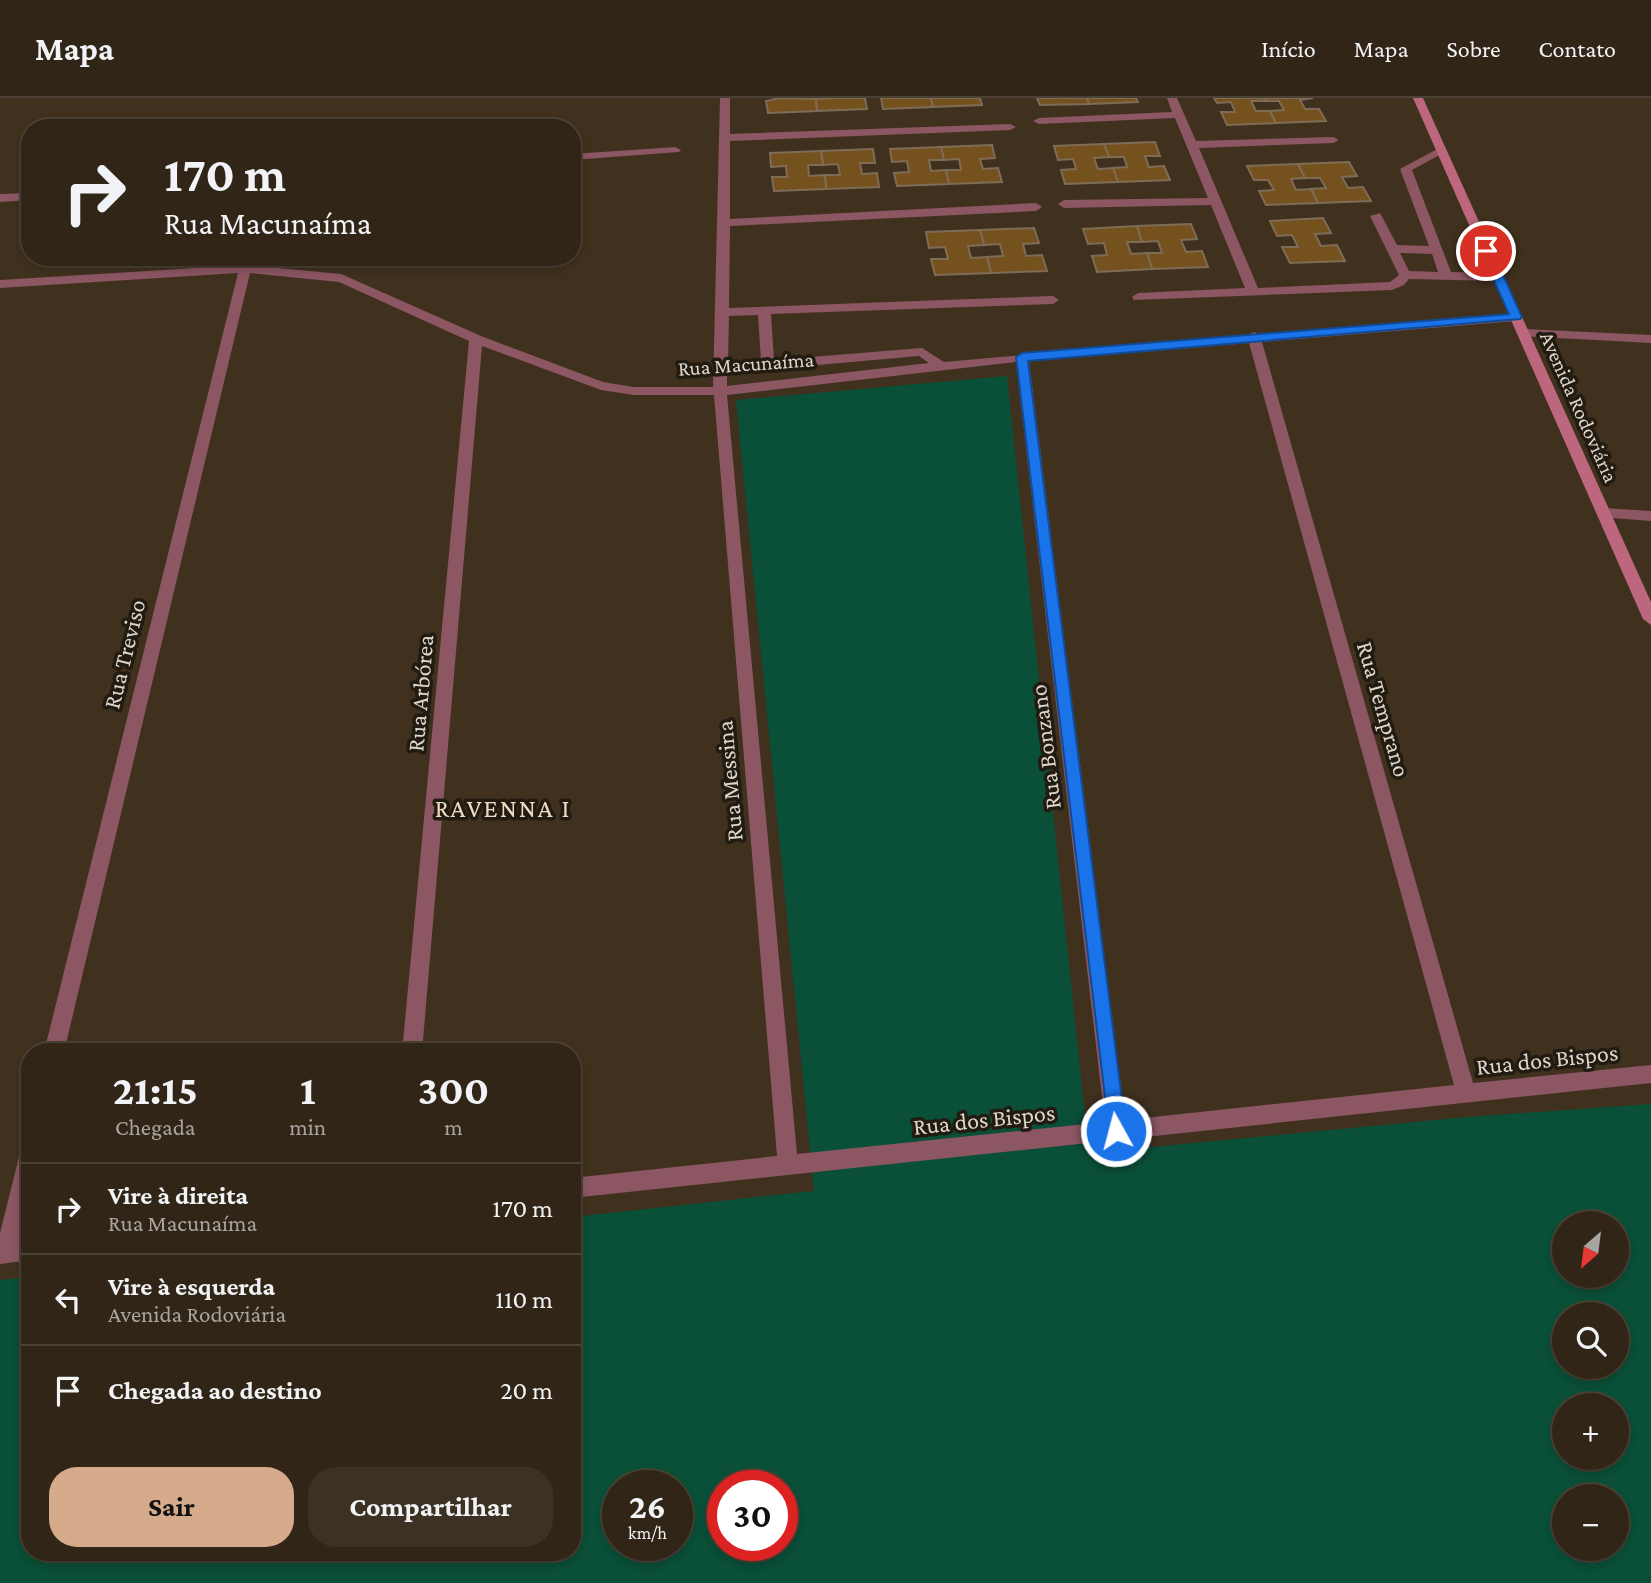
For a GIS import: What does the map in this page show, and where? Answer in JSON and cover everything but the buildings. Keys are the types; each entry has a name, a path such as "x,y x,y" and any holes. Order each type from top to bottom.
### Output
{"street":[{"name":"Rua Messina","path":"725,98 720,391 788,1167"},
{"path":"1172,98 1177,116 1253,292"},
{"name":"Avenida Rodoviária","path":"1418,98 1651,619"},
{"path":"1039,121 1177,116"},
{"path":"724,138 1010,127"},
{"path":"1190,145 1333,139"},
{"path":"581,156 676,150"},
{"path":"1441,150 1406,169 1446,276"},
{"path":"0,198 21,197"},
{"path":"1064,204 1214,201"},
{"path":"724,223 1036,207"},
{"path":"1376,216 1405,275"},
{"path":"1391,248 1436,250"},
{"name":"Rua Macunaíma","path":"3,284 246,269 341,278 476,339 601,386 634,391 720,391 1022,357 1516,317"},
{"name":"Rua Treviso","path":"56,1043 246,269"},
{"path":"1405,275 1498,277"},
{"path":"1138,297 1392,286 1400,282 1405,275"},
{"path":"0,298 3,284"},
{"path":"723,313 1054,300"},
{"path":"764,311 768,365"},
{"path":"1523,333 1651,340"},
{"name":"Rua Temprano","path":"1254,337 1466,1094"},
{"name":"Rua Arbórea","path":"413,1043 476,339"},
{"path":"721,369 922,352 941,366"},
{"name":"Rua Bonzano","path":"1022,357 1116,1131"},
{"path":"1604,513 1651,516"},
{"name":"Rua dos Bispos","path":"581,1187 1651,1074"},
{"path":"21,1186 3,1252 21,1250"}],"green space":[{"path":"1007,376 1089,1153 1467,1117 1651,1104 1651,1583 0,1583 0,1280 21,1278 21,1561 581,1561 581,1216 814,1191 736,400"}],"district":[{"name":"RAVENNA I","path":"503,808"}],"route":[{"path":"1116,1131 1022,357 1516,317 1486,251"}]}
